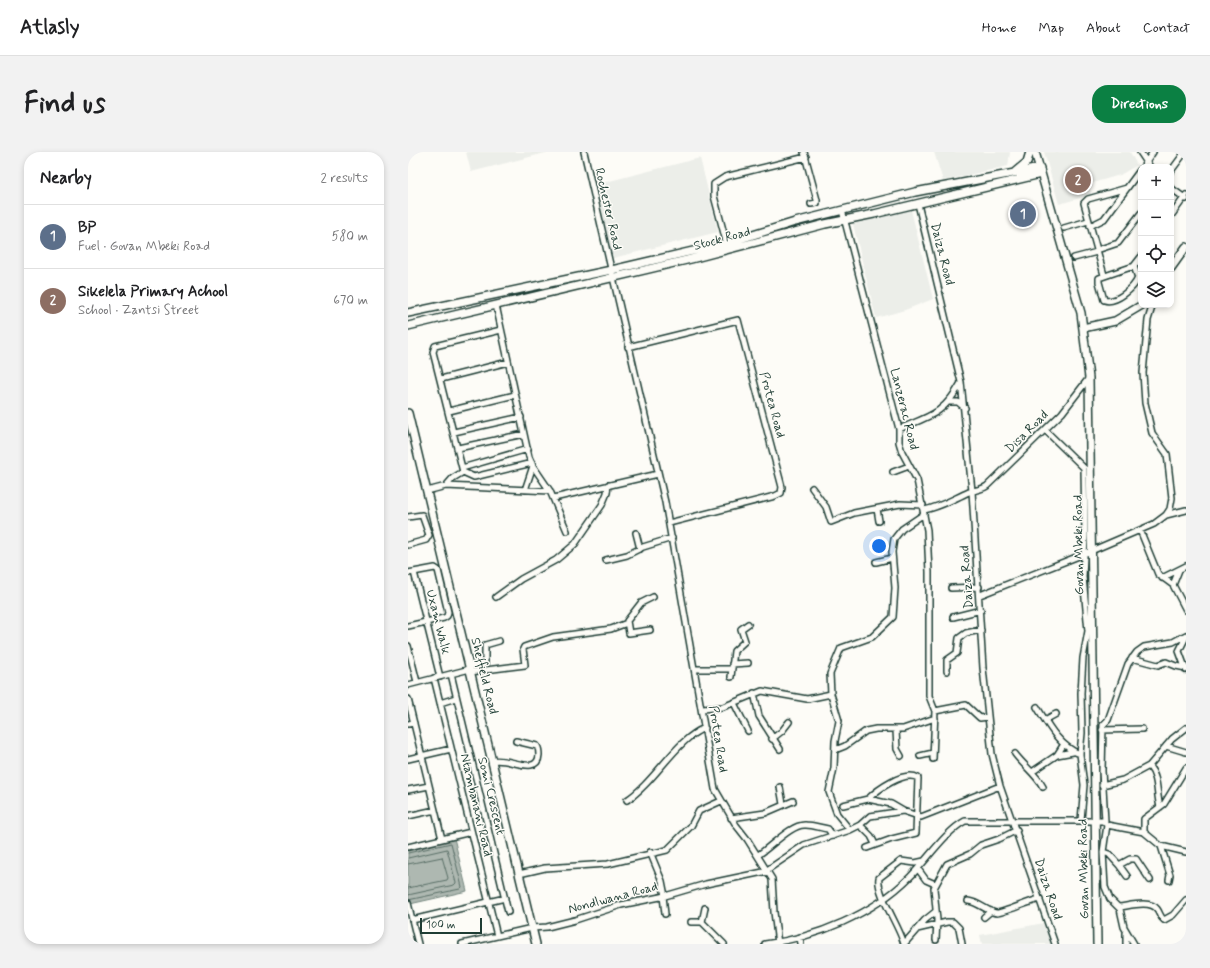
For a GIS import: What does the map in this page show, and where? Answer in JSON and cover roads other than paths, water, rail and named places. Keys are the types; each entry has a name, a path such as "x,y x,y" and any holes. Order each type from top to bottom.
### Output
{"main road":[{"path":"1006,176 1025,165 1029,159 1030,152"},
{"name":"Govan Mbeki Road","path":"1035,152 1073,282 1083,328 1089,378 1097,944"},
{"name":"Stock Road","path":"728,246 842,210 915,192 1041,171"},
{"name":"Stock Road","path":"408,326 728,246 918,204 1041,171"},
{"path":"1174,264 1186,247"},
{"name":"Stock Road","path":"408,313 612,274"},
{"path":"1083,328 1115,321 1138,307"},
{"name":"Sheffield Road","path":"408,413 536,944"}],"street":[{"name":"Rochester Road","path":"584,152 612,274"},
{"path":"1140,152 1147,162 1153,152"},
{"path":"1174,168 1185,152"},
{"path":"728,246 714,196 714,184 725,177 805,155 817,200 816,203 811,204"},
{"path":"1064,228 1104,220 1138,173"},
{"path":"1104,275 1084,205 1085,200 1127,188"},
{"path":"1174,190 1185,198 1174,212"},
{"name":"Daiza Road","path":"918,204 961,382 965,408 980,595 981,630 992,754 1000,786 1014,821 1055,944"},
{"name":"Lanzerac Road","path":"842,210 899,429 900,446 917,480 924,509 929,572 930,698 935,711"},
{"path":"1074,258 1118,243 1138,217"},
{"path":"1134,266 1138,276 1137,280 1128,291 1108,301 1103,299 1099,278 1104,275 1134,266 1138,261"},
{"name":"Protea Road","path":"612,274 669,523 694,668 703,709 715,788 731,818 767,870 773,886 774,912 778,943"},
{"path":"496,305 515,395 532,465 554,498 566,532"},
{"path":"1152,308 1146,336 1143,383 1150,429 1167,454 1172,498 1170,509 1166,516"},
{"name":"Protea Road","path":"628,347 738,320 782,487 781,493 775,496 669,523"},
{"path":"501,330 434,347 433,352 463,470 474,477 532,465"},
{"path":"441,379 508,362"},
{"name":"Disa Road","path":"924,509 941,507 972,491 982,489 987,486 1062,412 1089,378"},
{"path":"899,429 938,411 950,402 961,382"},
{"path":"449,411 515,395"},
{"path":"950,402 958,402 965,408"},
{"path":"454,432 521,417"},
{"path":"1045,430 1084,467 1083,577 1088,631 1083,658 1081,693 1082,733 1080,754 1084,785 1080,820"},
{"path":"458,448 524,434"},
{"path":"446,486 463,470 528,449"},
{"path":"525,490 532,465"},
{"path":"893,472 909,466"},
{"path":"554,498 658,474"},
{"path":"474,477 475,486"},
{"path":"496,597 521,579 556,560 575,544 602,505 607,493 608,485"},
{"path":"427,491 446,486 475,486 550,491"},
{"path":"812,488 826,507 831,522 850,514 900,504 924,509"},
{"path":"877,509 879,521"},
{"path":"850,830 837,814 830,796 829,788 834,768 834,750 839,719 831,694 830,672 840,650 873,636 894,616 895,588 892,558 893,542 895,536 924,509"},
{"path":"980,595 1092,551 1157,522 1166,516 1186,510"},
{"path":"408,516 422,515 429,535 426,540 408,545"},
{"path":"1140,530 1158,574 1173,586 1186,610"},
{"path":"636,533 640,549"},
{"path":"606,560 627,555 672,538"},
{"path":"876,562 892,558"},
{"path":"1162,578 1186,566"},
{"path":"408,573 435,568 438,570 448,612 447,616 408,626"},
{"path":"1173,586 1179,570"},
{"name":"Uxam Walk","path":"414,572 437,677"},
{"path":"951,588 979,587"},
{"path":"650,630 629,633 627,621 641,603 653,597"},
{"path":"954,616 981,610"},
{"path":"470,669 525,665 522,649 524,647 553,638 611,630 627,624"},
{"path":"731,677 734,651 745,641 741,629 748,624"},
{"path":"947,671 946,662 958,652 959,638 966,633 981,630"},
{"path":"1126,944 1126,933 1119,907 1110,899 1106,892 1103,852 1106,823 1102,785 1103,724 1108,720 1127,666 1139,650 1144,647 1173,642 1186,636"},
{"path":"1186,636 1179,651 1186,669"},
{"path":"408,684 485,664 485,645 499,641"},
{"path":"408,646 416,682"},
{"path":"1132,658 1158,665 1167,662 1186,669"},
{"path":"694,668 731,667 748,663"},
{"name":"Somi Crescent","path":"451,674 508,912"},
{"name":"Ntambanani Road","path":"437,677 440,703 497,936"},
{"path":"703,709 723,707 754,693 769,691 807,699 831,694"},
{"path":"754,693 759,716 772,739 780,749"},
{"path":"440,703 456,698"},
{"path":"408,699 442,839"},
{"path":"734,703 748,731"},
{"path":"933,759 935,711 966,705 980,718 988,717"},
{"path":"1037,708 1064,744 1073,752"},
{"path":"1045,720 1056,714"},
{"path":"834,750 845,746 866,731 873,729 896,730 934,718"},
{"path":"772,739 782,731 789,722"},
{"path":"408,724 414,723"},
{"path":"627,800 645,787 692,735 705,728"},
{"path":"1102,785 1123,780 1149,766 1173,737 1186,728"},
{"path":"1102,730 1142,729"},
{"path":"896,730 897,749 901,756"},
{"path":"492,761 504,760 527,766 533,766 537,763 539,758 537,746 516,741"},
{"path":"1032,772 1057,754 1064,744"},
{"path":"1166,746 1186,752"},
{"path":"408,759 451,749"},
{"path":"1057,754 1073,752 1080,754"},
{"path":"920,756 934,753"},
{"path":"1016,754 1024,766 1037,776 1043,788"},
{"path":"1149,766 1156,778 1157,796 1160,807"},
{"path":"1144,832 1144,819 1160,807 1168,798 1186,768"},
{"path":"843,805 868,799 885,784 916,777 918,780 916,833 875,844 867,848"},
{"path":"408,790 429,786"},
{"path":"780,786 783,804"},
{"path":"868,799 891,804 903,812 916,816 924,816 1000,786"},
{"path":"731,818 765,813 793,800"},
{"path":"519,874 545,868 608,864 670,848 691,826 699,810 721,801"},
{"path":"882,814 883,803"},
{"path":"408,816 435,810"},
{"path":"767,870 804,845 850,830 860,825 870,816 903,812"},
{"path":"765,944 778,943 800,937 852,917 902,885 954,829 965,821 1096,820 1144,832 1161,846 1186,852"},
{"path":"758,855 791,829 802,825 828,829 833,836"},
{"path":"860,825 871,836 875,844"},
{"path":"936,940 937,924 935,884 950,862 970,854 981,845 1017,830"},
{"path":"408,847 471,832"},
{"path":"1161,846 1170,875 1169,880"},
{"path":"650,852 662,881 665,914"},
{"path":"1103,852 1109,854 1127,876"},
{"path":"1119,865 1130,859 1136,858 1150,880"},
{"path":"904,944 900,930 878,884 880,876 901,861 915,863 924,861"},
{"path":"918,869 926,880 935,884"},
{"name":"Nondlwana Road","path":"462,944 532,928 547,927 572,921 618,905 664,896 706,884 767,870"},
{"path":"412,920 505,898"},
{"path":"968,901 976,902 991,911 998,913 1040,899"},
{"path":"1119,907 1141,904 1152,906 1157,908 1161,918 1164,920 1173,915 1186,900"},
{"path":"408,903 418,944"},
{"path":"702,922 705,908"},
{"path":"984,917 991,911"},
{"path":"904,944 917,929 936,912"},
{"path":"917,929 949,921 956,923 959,928 962,944"},
{"path":"691,922 702,922 724,944"},
{"path":"777,930 788,940"},
{"path":"1126,933 1134,944"},
{"path":"800,937 801,944"}],"water":[{"path":"454,838 467,891 410,904 408,897 408,849"}],"place":[{"name":"Sikelela Primary Achool","path":"1078,180"},
{"name":"BP","path":"1023,214"}]}
